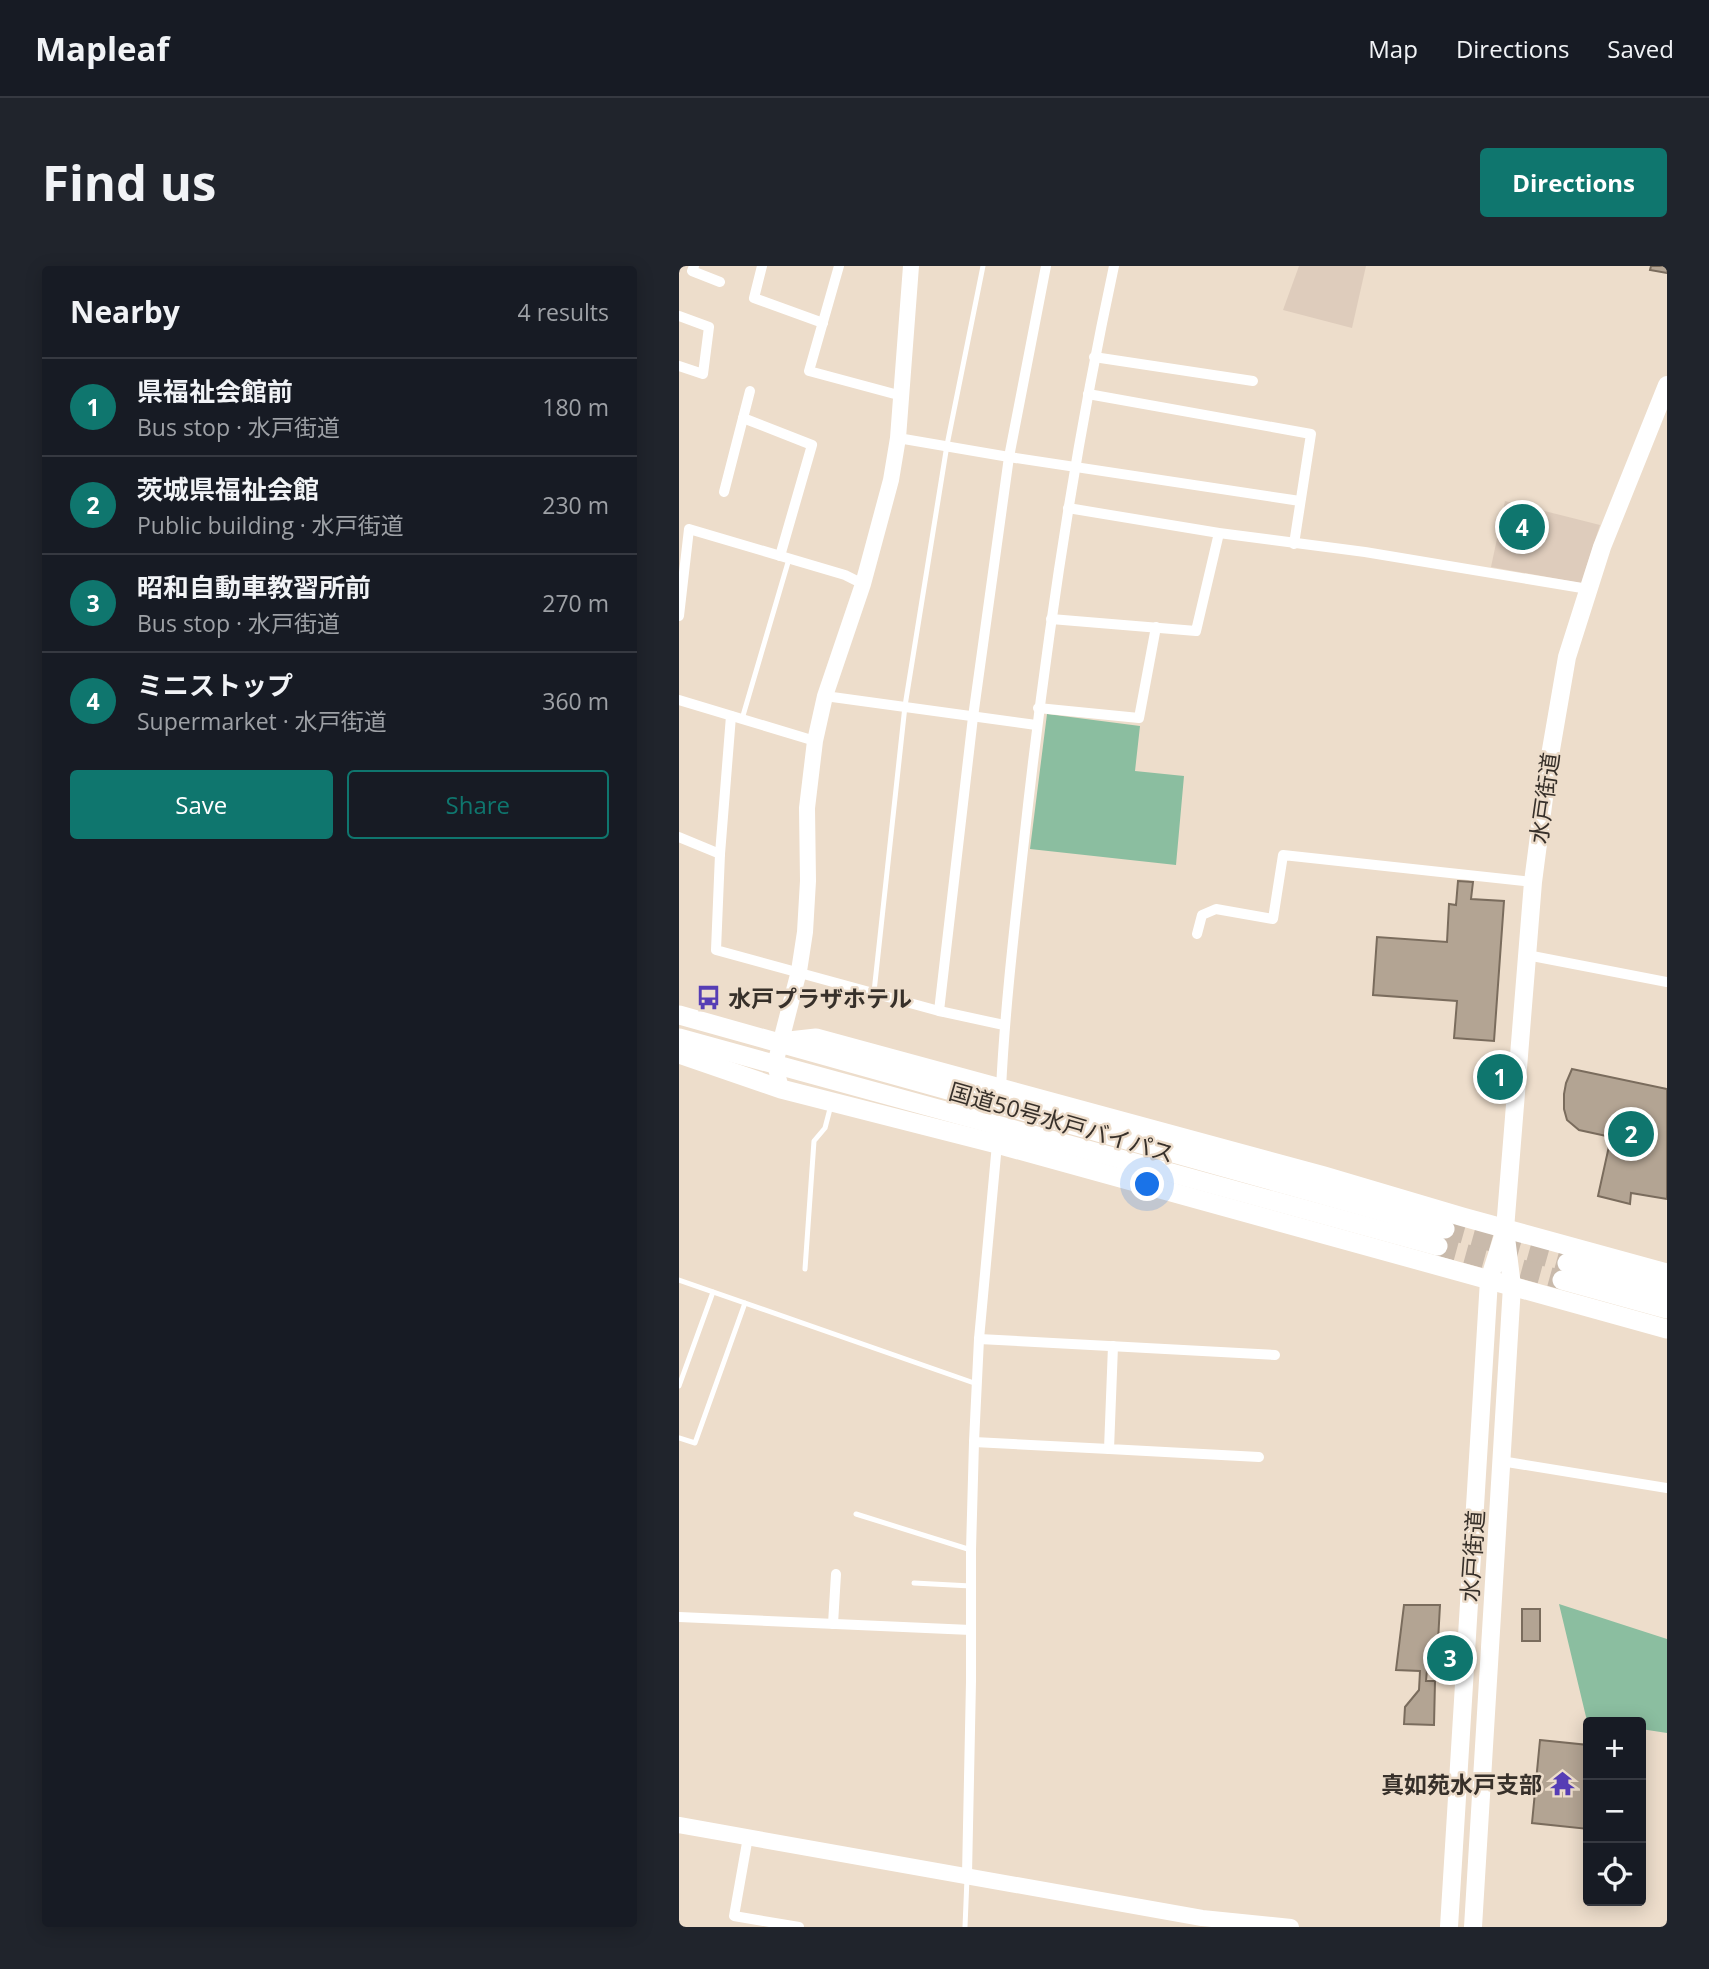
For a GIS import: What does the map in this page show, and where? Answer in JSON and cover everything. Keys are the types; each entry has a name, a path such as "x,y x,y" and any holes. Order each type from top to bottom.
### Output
{"highway":[{"name":"国道50号水戸バイパス","path":"679,1015 780,1042 1442,1238 679,1038"},
{"path":"780,1042 816,1038 1324,1176 1667,1273"},
{"path":"679,1055 781,1089 997,1144 1667,1329"},
{"path":"1667,1291 1565,1271 1667,1309"}],"main road":[{"name":"水戸街道","path":"1473,1927 1513,1286 1505,1229 1533,882 1548,768 1567,657 1611,524 1667,385"},
{"name":"水戸街道","path":"1449,1927 1489,1280 1505,1229"}],"street":[{"path":"694,266 692,271 720,282"},
{"path":"762,266 754,298 823,323"},
{"path":"839,266 809,372 902,396"},
{"path":"781,1089 775,1064 799,971 807,915 807,808 815,741 825,696 863,584 891,480 902,396 911,266"},
{"path":"940,1011 973,716 1009,457 1046,266"},
{"path":"1001,1088 1004,1025 1038,708 1075,466 1094,357 1115,266"},
{"path":"679,316 709,327 703,374 679,366"},
{"path":"1094,357 1252,381"},
{"path":"724,492 750,391"},
{"path":"1088,394 1311,434 1294,544"},
{"path":"743,418 812,445 784,557"},
{"path":"898,438 1300,501"},
{"path":"1068,508 1219,533 1365,552 1588,589"},
{"path":"679,616 684,528 845,575 863,584"},
{"path":"1052,620 1196,631 1219,533"},
{"path":"1038,708 1139,718 1156,627"},
{"path":"825,696 1036,725"},
{"path":"679,700 815,741"},
{"path":"737,717 720,854 716,950 940,1011 1004,1025"},
{"path":"679,837 720,854"},
{"path":"1197,934 1202,915 1216,909 1273,919 1283,855 1533,882"},
{"path":"1527,955 1667,982"},
{"path":"967,1875 974,1442 979,1339 997,1144"},
{"path":"979,1339 1275,1354"},
{"path":"1109,1449 1113,1346"},
{"path":"974,1442 1259,1457"},
{"path":"1501,1461 1667,1488"},
{"path":"833,1624 836,1574"},
{"path":"679,1617 971,1630"},
{"path":"679,1825 1229,1924 1291,1927"},
{"path":"748,1837 734,1916 766,1924 799,1927"}],"lane":[{"path":"874,992 905,706 947,445 983,266"},
{"path":"737,717 784,557"},
{"path":"805,1269 814,1141 825,1128 831,1102"},
{"path":"679,1290 680,1281 977,1384"},
{"path":"679,1386 713,1292"},
{"path":"679,1438 695,1443 745,1303"},
{"path":"856,1514 971,1550"},
{"path":"914,1583 971,1586"},
{"path":"965,1927 967,1875"}],"shaded area":[{"path":"1299,266 1366,266 1352,328 1283,310"},
{"path":"1505,501 1600,525 1581,583 1491,567"}],"green space":[{"path":"1047,714 1140,726 1135,771 1184,776 1176,865 1030,849"},
{"path":"1559,1604 1667,1639 1667,1733 1646,1730 1646,1717 1586,1717"}],"building":[{"path":"1651,266 1667,266 1667,273 1650,270"},
{"path":"1517,507 1537,514 1526,547 1505,540"},
{"path":"1458,881 1473,882 1471,899 1504,901 1494,1041 1454,1038 1457,1001 1373,995 1377,937 1447,942 1449,904 1456,905"},
{"path":"1572,1069 1667,1089 1667,1199 1631,1193 1630,1204 1598,1196 1611,1137 1579,1130 1567,1120 1564,1094"},
{"path":"1404,1605 1440,1605 1437,1659 1428,1659 1426,1681 1435,1681 1434,1725 1404,1724 1405,1707 1419,1690 1420,1671 1396,1670"},
{"path":"1522,1609 1540,1609 1540,1641 1522,1641"},
{"name":"真如苑水戸支部","path":"1540,1740 1583,1744 1583,1828 1532,1823"}],"tunnel":[{"path":"1445,1229 1567,1263"},
{"path":"1438,1246 1562,1280"}],"place":[{"name":"ミニストップ","path":"1522,527"},
{"name":"水戸プラザホテル","path":"708,998"},
{"name":"県福祉会館前","path":"1500,1077"},
{"name":"茨城県福祉会館","path":"1631,1134"},
{"name":"昭和自動車教習所前","path":"1450,1658"},
{"name":"真如苑水戸支部","path":"1562,1784"}]}
